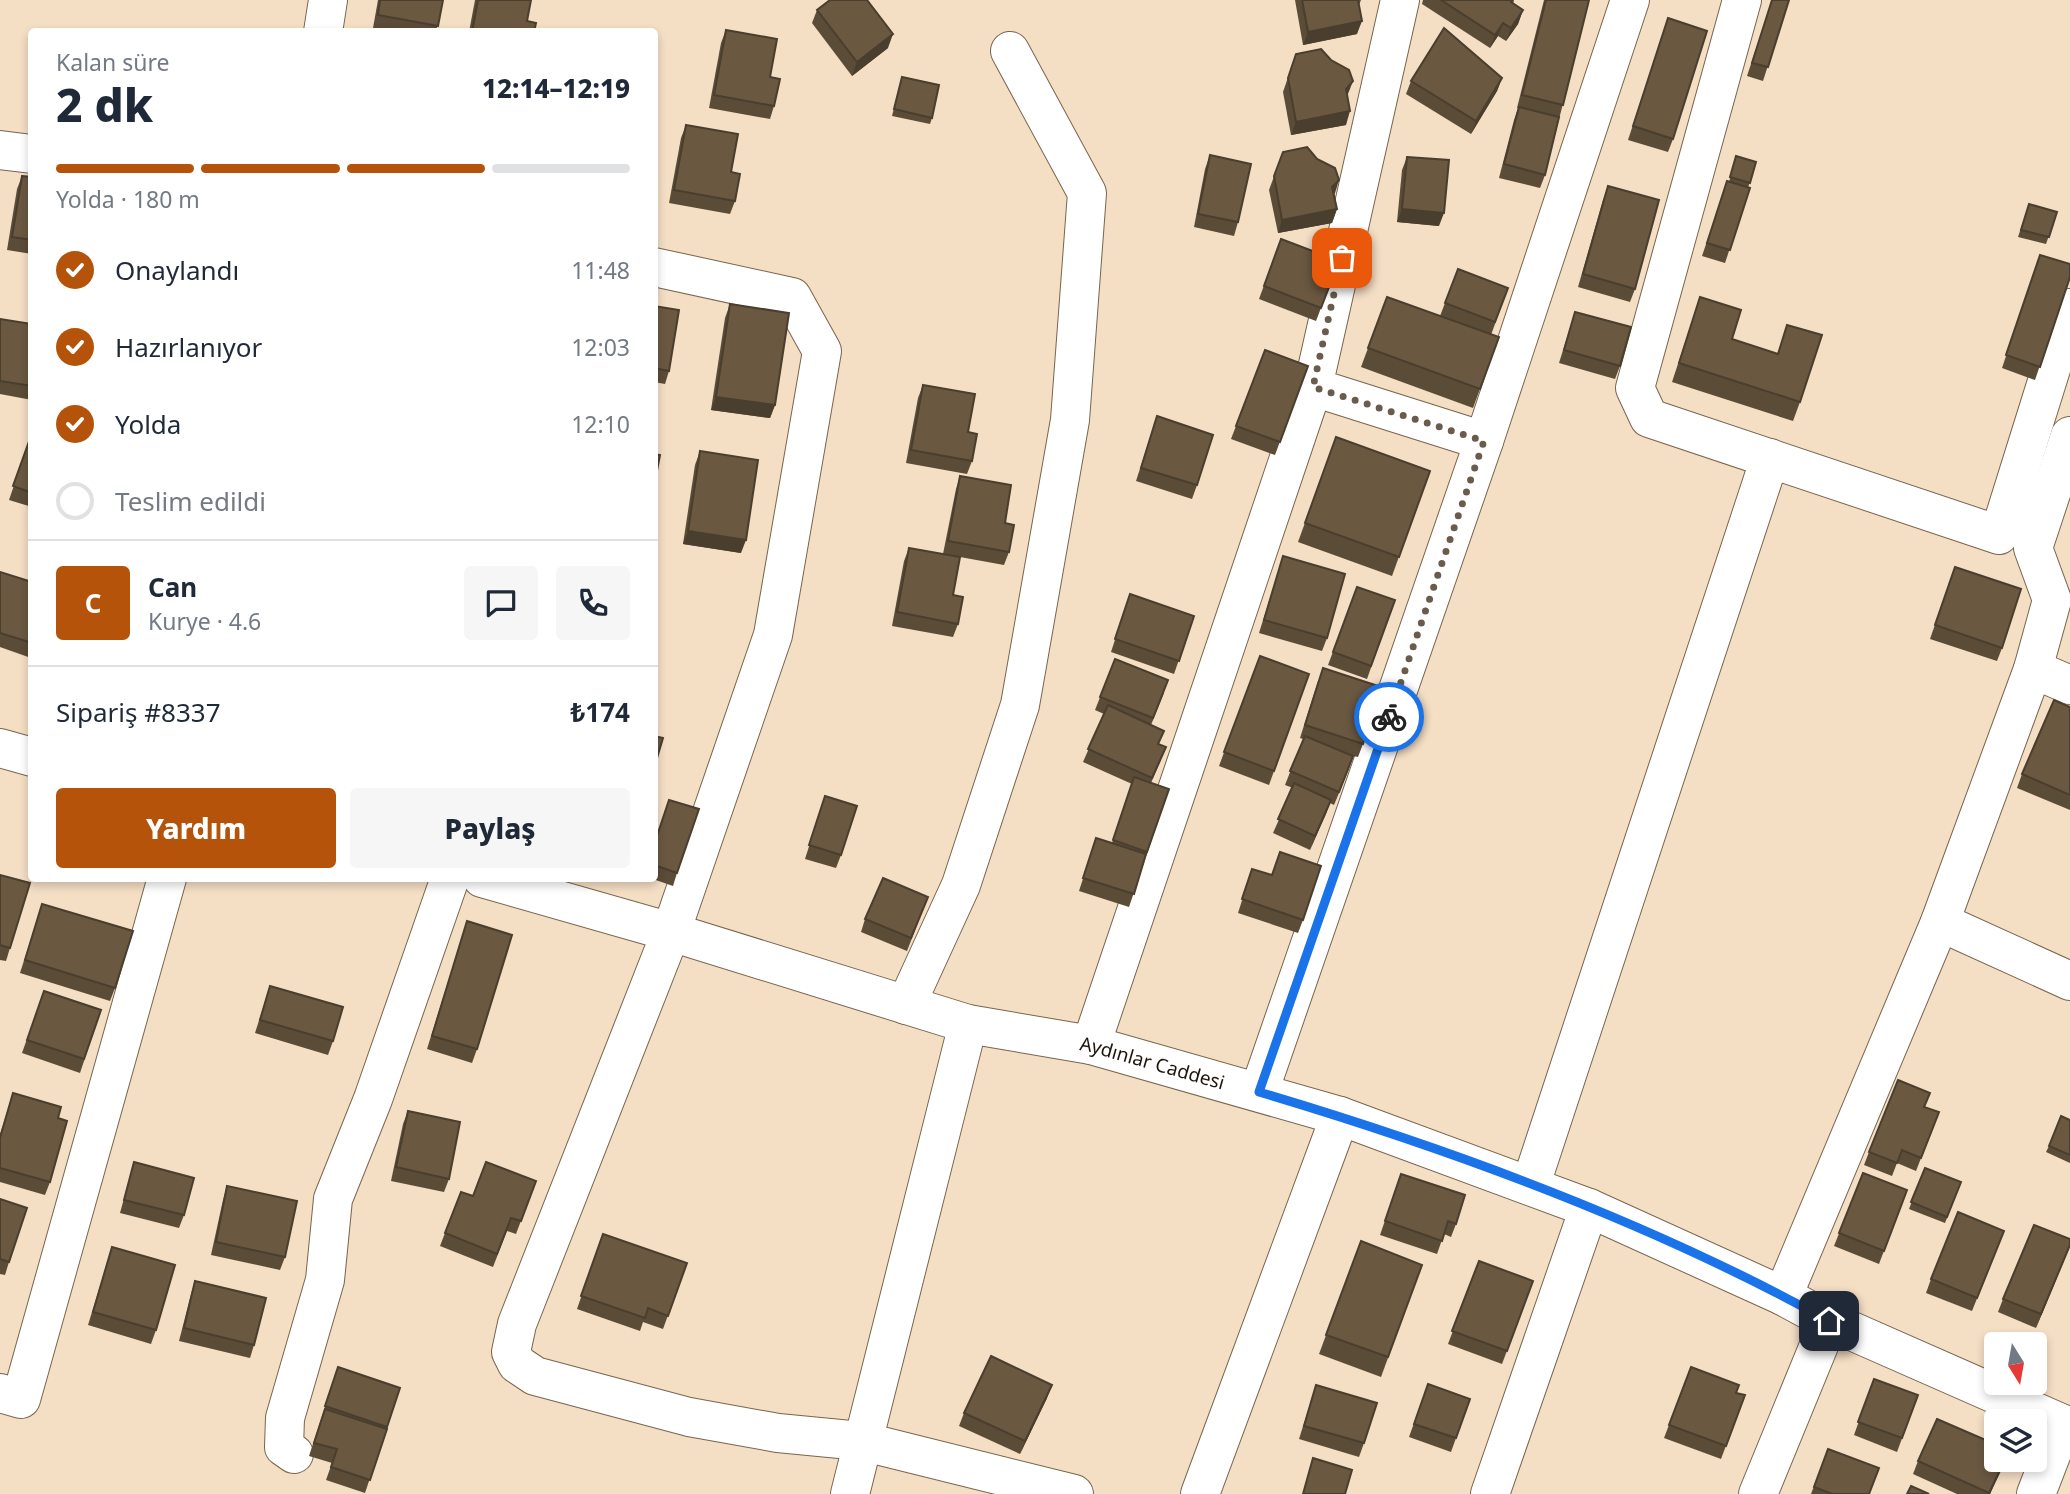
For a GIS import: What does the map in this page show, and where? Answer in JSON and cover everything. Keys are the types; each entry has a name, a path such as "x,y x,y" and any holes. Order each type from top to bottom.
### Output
{"street":[{"path":"324,28 328,0"},
{"path":"1091,1045 1313,387 1401,0"},
{"path":"1259,1092 1484,441 1630,0"},
{"path":"1742,0 1634,388 1649,418 1999,536 2070,308"},
{"path":"906,1005 961,885 1020,705 1070,420 1087,193 1010,51"},
{"path":"0,150 28,154"},
{"path":"658,268 792,297 822,351 773,635 671,932 517,1324 511,1352 517,1364 535,1376 618,1399 778,1433 861,1441 1074,1494"},
{"path":"1313,387 1484,441"},
{"path":"1783,1296 1940,922 2033,669 2052,600 2033,548 2070,436"},
{"path":"1531,1184 1770,458"},
{"path":"2033,669 2070,685"},
{"path":"0,748 28,756"},
{"path":"0,1393 21,1399 166,882"},
{"path":"294,1454 284,1447 285,1418 325,1280 333,1199 373,1099 449,882"},
{"name":"Aydınlar Caddesi","path":"496,882 671,932 968,1024 1091,1045 1340,1116 1531,1184 1589,1208 1783,1296 1829,1321 2067,1425"},
{"path":"1940,922 2070,981"},
{"path":"850,1494 861,1441 968,1024"},
{"path":"1200,1494 1340,1116"},
{"path":"1490,1494 1589,1208"},
{"path":"1758,1494 1829,1321"},
{"path":"2036,1494 2067,1425"}],"building":[{"path":"380,0 443,0 438,26 378,15"},
{"path":"478,0 531,0 527,21 536,23 535,28 473,28"},
{"path":"830,0 867,0 893,34 857,62 817,10"},
{"path":"1302,0 1358,0 1362,21 1308,32"},
{"path":"1441,0 1512,0 1511,2 1523,10 1511,28 1503,23 1495,35"},
{"path":"1546,0 1589,0 1563,105 1522,95"},
{"path":"1772,0 1789,0 1768,67 1752,63"},
{"path":"1668,18 1707,31 1673,139 1633,126"},
{"path":"1444,28 1502,78 1476,121 1411,81"},
{"path":"726,30 777,39 770,77 780,79 774,106 714,95"},
{"path":"1321,49 1331,60 1349,70 1353,81 1346,89 1350,111 1296,122 1288,78 1296,54"},
{"path":"902,77 939,85 932,118 894,109"},
{"path":"1519,107 1559,117 1545,175 1504,164"},
{"path":"686,125 738,134 731,172 740,174 735,201 674,190"},
{"path":"1307,147 1317,159 1335,168 1339,180 1332,187 1337,209 1282,220 1274,176 1283,152"},
{"path":"1210,155 1251,164 1238,222 1198,214"},
{"path":"1736,156 1756,162 1750,183 1730,177"},
{"path":"1407,157 1449,160 1444,213 1402,209"},
{"path":"22,176 28,177 28,239 12,237"},
{"path":"1727,181 1750,188 1730,250 1707,243"},
{"path":"1608,186 1659,200 1635,289 1583,274"},
{"path":"2029,204 2057,212 2049,237 2021,230"},
{"path":"1281,239 1339,261 1321,308 1264,286"},
{"path":"2040,255 2070,264 2070,277 2040,367 2006,355"},
{"path":"1458,269 1508,288 1495,322 1445,303"},
{"path":"1387,297 1499,337 1480,389 1368,348"},
{"path":"1700,297 1741,310 1732,339 1778,354 1787,325 1822,335 1800,402 1679,363"},
{"path":"730,304 789,313 775,405 716,397"},
{"path":"658,307 679,310 669,371 658,369"},
{"path":"1575,312 1631,327 1620,366 1564,350"},
{"path":"0,319 28,323 28,385 0,381"},
{"path":"1265,350 1308,366 1280,442 1236,426"},
{"path":"923,385 975,394 968,432 977,434 972,461 911,450"},
{"path":"1157,416 1213,435 1197,485 1141,468"},
{"path":"1336,437 1430,471 1399,557 1305,523"},
{"path":"28,444 28,492 13,486"},
{"path":"700,451 758,460 746,540 688,531"},
{"path":"960,476 1011,485 1005,523 1014,525 1009,552 948,541"},
{"path":"909,548 960,557 953,595 963,597 958,624 897,612"},
{"path":"1283,556 1345,574 1327,638 1264,620"},
{"path":"1955,567 2021,589 2002,648 1935,625"},
{"path":"0,572 28,581 28,642 0,633"},
{"path":"1357,587 1395,600 1371,666 1333,652"},
{"path":"1130,594 1194,616 1179,661 1115,639"},
{"path":"1260,656 1309,674 1274,771 1224,752"},
{"path":"1115,659 1168,680 1153,718 1100,697"},
{"path":"1323,668 1381,687 1363,744 1305,725"},
{"path":"2054,700 2070,707 2070,795 2022,774"},
{"path":"1108,705 1164,731 1158,744 1166,747 1152,778 1088,749"},
{"path":"1305,736 1353,756 1339,792 1290,771"},
{"path":"658,737 663,738 658,755"},
{"path":"1134,777 1169,789 1147,852 1113,840"},
{"path":"1294,783 1331,800 1315,836 1278,819"},
{"path":"825,796 857,806 841,855 809,845"},
{"path":"669,800 699,809 677,873 658,866 658,833"},
{"path":"1096,838 1146,854 1134,894 1083,878"},
{"path":"1280,852 1321,866 1303,920 1242,899 1252,869 1272,875"},
{"path":"0,875 30,883 10,948 0,945"},
{"path":"883,878 928,897 911,938 865,919"},
{"path":"42,904 133,931 115,988 25,960"},
{"path":"467,921 512,935 477,1049 432,1036"},
{"path":"270,986 343,1007 333,1041 260,1020"},
{"path":"44,991 101,1010 84,1059 27,1040"},
{"path":"1898,1080 1930,1093 1924,1107 1939,1112 1921,1158 1902,1150 1897,1163 1869,1152"},
{"path":"13,1093 61,1107 58,1118 67,1121 50,1182 0,1168 0,1138"},
{"path":"408,1111 460,1122 449,1179 396,1167"},
{"path":"2061,1116 2070,1120 2070,1155 2049,1146"},
{"path":"134,1162 194,1178 184,1215 124,1200"},
{"path":"486,1162 536,1181 521,1221 511,1218 497,1254 445,1233 461,1192 473,1196"},
{"path":"1925,1168 1961,1182 1947,1217 1911,1202"},
{"path":"1863,1173 1907,1190 1884,1251 1839,1233"},
{"path":"1401,1174 1465,1195 1456,1224 1448,1221 1442,1241 1385,1221"},
{"path":"227,1186 297,1201 285,1257 216,1242"},
{"path":"0,1199 27,1208 9,1262 0,1259"},
{"path":"1958,1212 2004,1231 1977,1298 1931,1279"},
{"path":"2034,1225 2070,1239 2070,1245 2041,1314 2003,1299"},
{"path":"603,1234 687,1263 668,1316 648,1308 645,1318 581,1296"},
{"path":"1361,1241 1422,1265 1388,1357 1326,1335"},
{"path":"112,1247 175,1265 156,1330 93,1312"},
{"path":"1479,1261 1533,1281 1507,1351 1452,1331"},
{"path":"195,1281 266,1298 254,1345 184,1328"},
{"path":"991,1356 1052,1385 1025,1441 964,1413"},
{"path":"338,1367 400,1388 387,1427 325,1406"},
{"path":"1691,1367 1739,1385 1736,1393 1745,1395 1726,1446 1669,1425"},
{"path":"1874,1379 1918,1395 1902,1438 1858,1422"},
{"path":"1428,1384 1470,1399 1456,1438 1414,1424"},
{"path":"1316,1385 1377,1403 1364,1443 1304,1426"},
{"path":"325,1409 387,1429 370,1480 331,1467 337,1449 314,1443"},
{"path":"1937,1419 1984,1439 1984,1472 1999,1472 1989,1493 1918,1461"},
{"path":"1828,1449 1879,1468 1869,1494 1832,1494 1814,1487"},
{"path":"1313,1458 1352,1470 1345,1494 1303,1494"},
{"path":"1911,1486 1929,1494 1907,1494"}],"way so far":[{"path":"1342,258 1313,387 1484,441 1389,717"}],"route":[{"path":"1389,717 1259,1092 1340,1116 1531,1184 1783,1296 1829,1321"}]}
